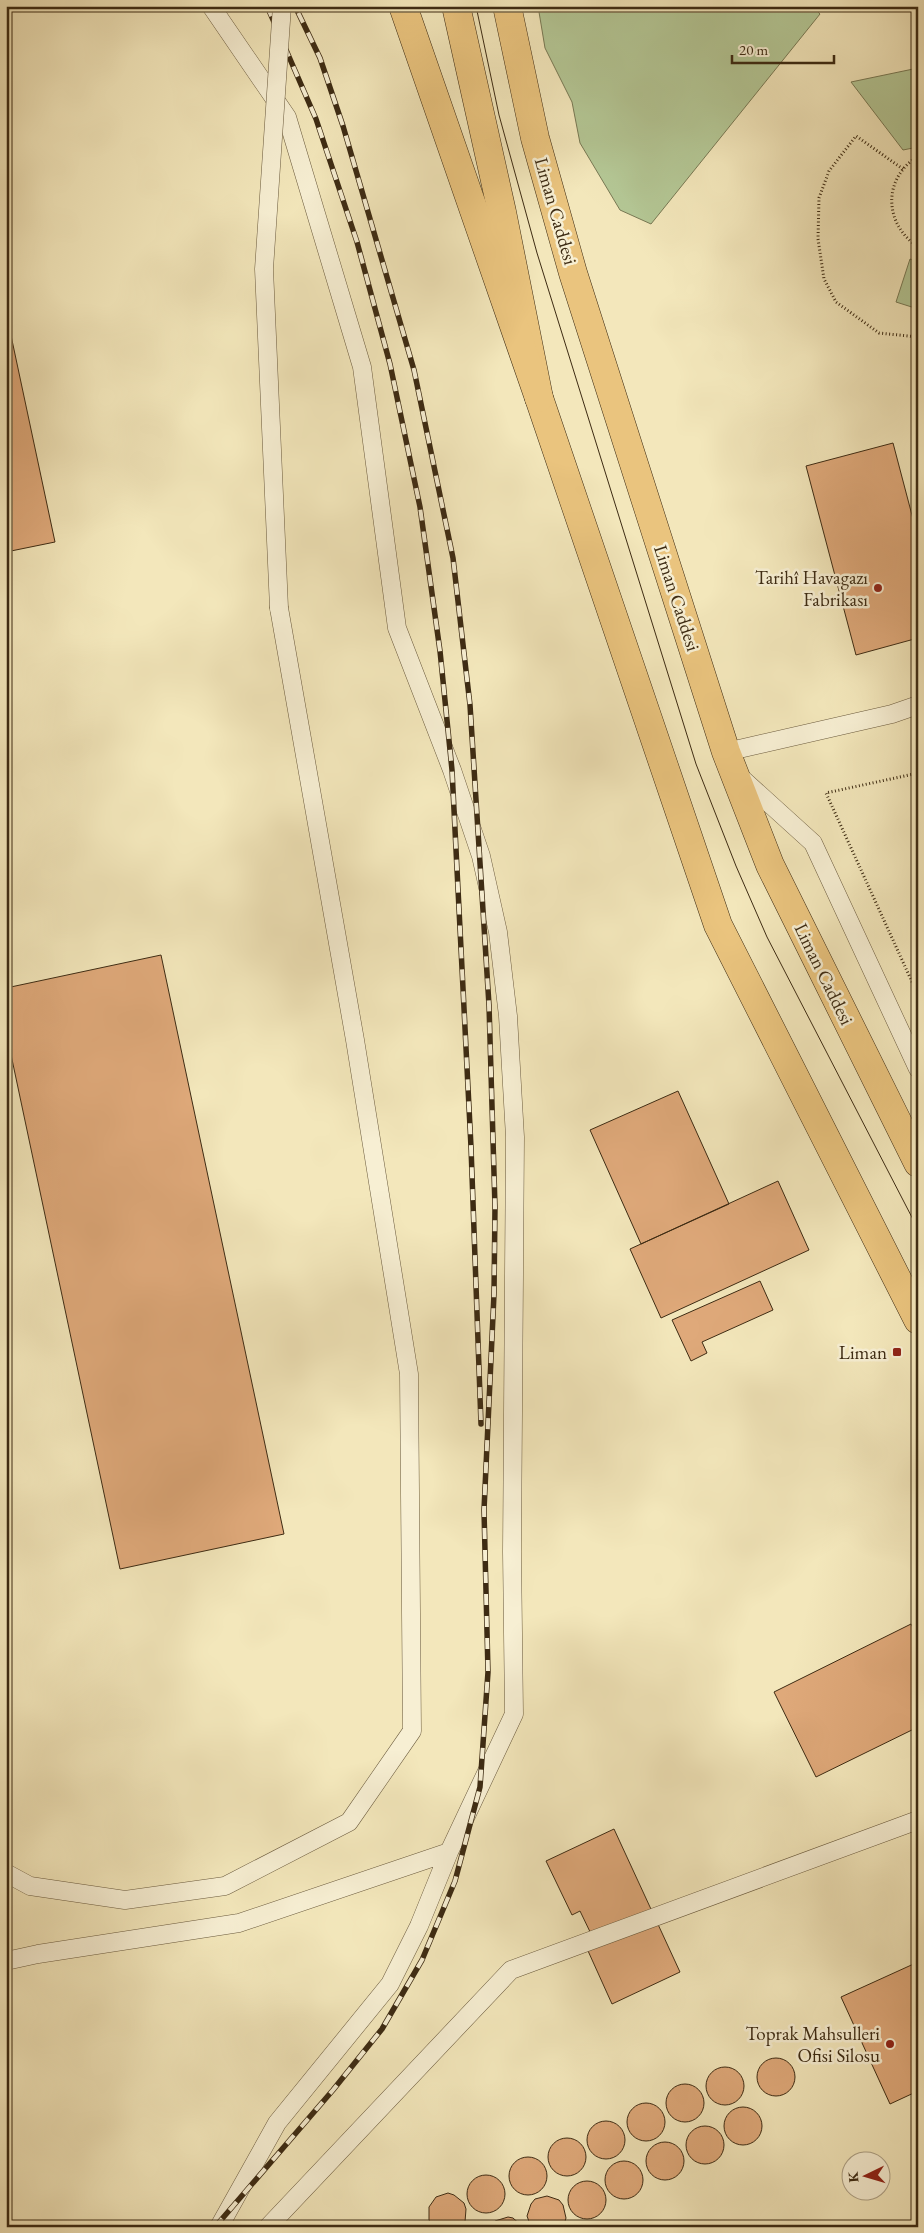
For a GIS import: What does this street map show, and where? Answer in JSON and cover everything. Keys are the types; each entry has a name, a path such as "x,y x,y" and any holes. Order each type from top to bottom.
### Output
{"main road":[{"path":"403,6 539,398 718,925 918,1320"},
{"path":"456,6 502,212 539,398"},
{"name":"Liman Caddesi","path":"507,6 535,138 573,273 729,761 770,865 918,1163"}],"lane":[{"path":"210,6 287,117 362,367 397,628 452,770 481,856 498,932 508,1016 515,1137 512,1542 514,1714 449,1852 419,1926 390,1984 277,2124 219,2227"},
{"path":"6,1873 30,1886 125,1900 225,1886 349,1822 412,1731 409,1374 353,1030 280,608 264,269 282,6"},
{"path":"918,705 729,761 813,843 918,1068"},
{"path":"268,2227 510,1970 918,1820"},
{"path":"6,1962 38,1954 239,1923 449,1852"}],"path":[{"path":"903,169 856,136 829,171 819,198 818,240 824,279 836,302 878,333 918,337"},
{"path":"918,156 909,162 898,174 892,190 891,207 896,224 907,240 918,247"},
{"path":"918,774 826,793 918,995"}],"green space":[{"path":"538,6 812,6 820,14 651,224 620,210 580,143 572,102 545,48"},
{"path":"918,68 918,147 903,150 851,82"},
{"path":"910,259 918,262 918,309 896,302"}],"building":[{"path":"6,312 55,542 6,552"},
{"name":"Tarihî Havagazı Fabrikası","path":"893,443 918,538 918,638 856,655 806,466"},
{"path":"161,955 284,1534 120,1569 6,1031 6,988"},
{"path":"678,1091 729,1204 641,1244 590,1130"},
{"path":"778,1181 809,1250 661,1318 630,1249"},
{"path":"760,1281 773,1310 702,1342 707,1353 691,1361 672,1320"},
{"path":"911,1624 918,1637 918,1727 816,1777 774,1692"},
{"path":"614,1829 680,1972 612,2004 584,1942 593,1938 580,1911 572,1915 546,1861"},
{"name":"Toprak Mahsulleri Ofisi Silosu","path":"918,1962 918,2091 890,2104 841,1997"},
{"path":"776,2058 790,2063 795,2077 790,2091 776,2096 762,2091 757,2077 762,2063"},
{"path":"725,2067 739,2072 744,2086 739,2100 725,2105 711,2100 706,2086 711,2072"},
{"path":"685,2084 699,2089 704,2103 699,2117 685,2122 671,2117 666,2103 671,2089"},
{"path":"646,2103 660,2108 665,2122 660,2136 646,2141 632,2136 627,2122 632,2108"},
{"path":"743,2107 757,2112 762,2126 757,2140 743,2145 729,2140 724,2126 729,2112"},
{"path":"606,2121 620,2126 625,2140 620,2154 606,2159 592,2154 587,2140 592,2126"},
{"path":"705,2126 719,2131 724,2145 719,2159 705,2164 691,2159 686,2145 691,2131"},
{"path":"567,2138 581,2143 586,2157 581,2171 567,2176 553,2171 548,2157 553,2143"},
{"path":"665,2142 679,2147 684,2161 679,2175 665,2180 651,2175 646,2161 651,2147"},
{"path":"528,2157 541,2163 547,2176 541,2189 528,2195 515,2189 509,2176 515,2163"},
{"path":"624,2161 638,2166 643,2180 638,2194 624,2199 610,2194 605,2180 610,2166"},
{"path":"486,2175 500,2180 505,2194 500,2208 486,2213 472,2208 467,2194 472,2180"},
{"path":"587,2181 601,2186 606,2200 601,2214 587,2219 573,2214 568,2200 573,2186"},
{"path":"448,2193 464,2203 466,2209 465,2222 461,2227 433,2227 429,2220 429,2207 436,2197"},
{"path":"547,2196 559,2200 563,2205 566,2218 564,2225 562,2227 531,2227 527,2216 531,2204 535,2199"},
{"path":"508,2217 513,2218 523,2227 490,2227 495,2221"}],"tram line":[{"path":"476,6 499,115 537,253 696,764 736,866 767,937 918,1229"}],"railway":[{"path":"267,6 316,119 357,242 390,364 420,507 440,651 452,770 471,1147 481,1424"},
{"path":"215,2227 333,2090 382,2029 422,1960 455,1881 480,1787 488,1672 484,1510 494,1294 495,1207 489,1005 470,705 453,558 414,370 343,126 320,58 295,6"}],"place":[{"name":"Tarihî Havagazı Fabrikası","path":"878,588"},
{"name":"Liman","path":"897,1352"},
{"name":"Toprak Mahsulleri Ofisi Silosu","path":"890,2044"}]}
